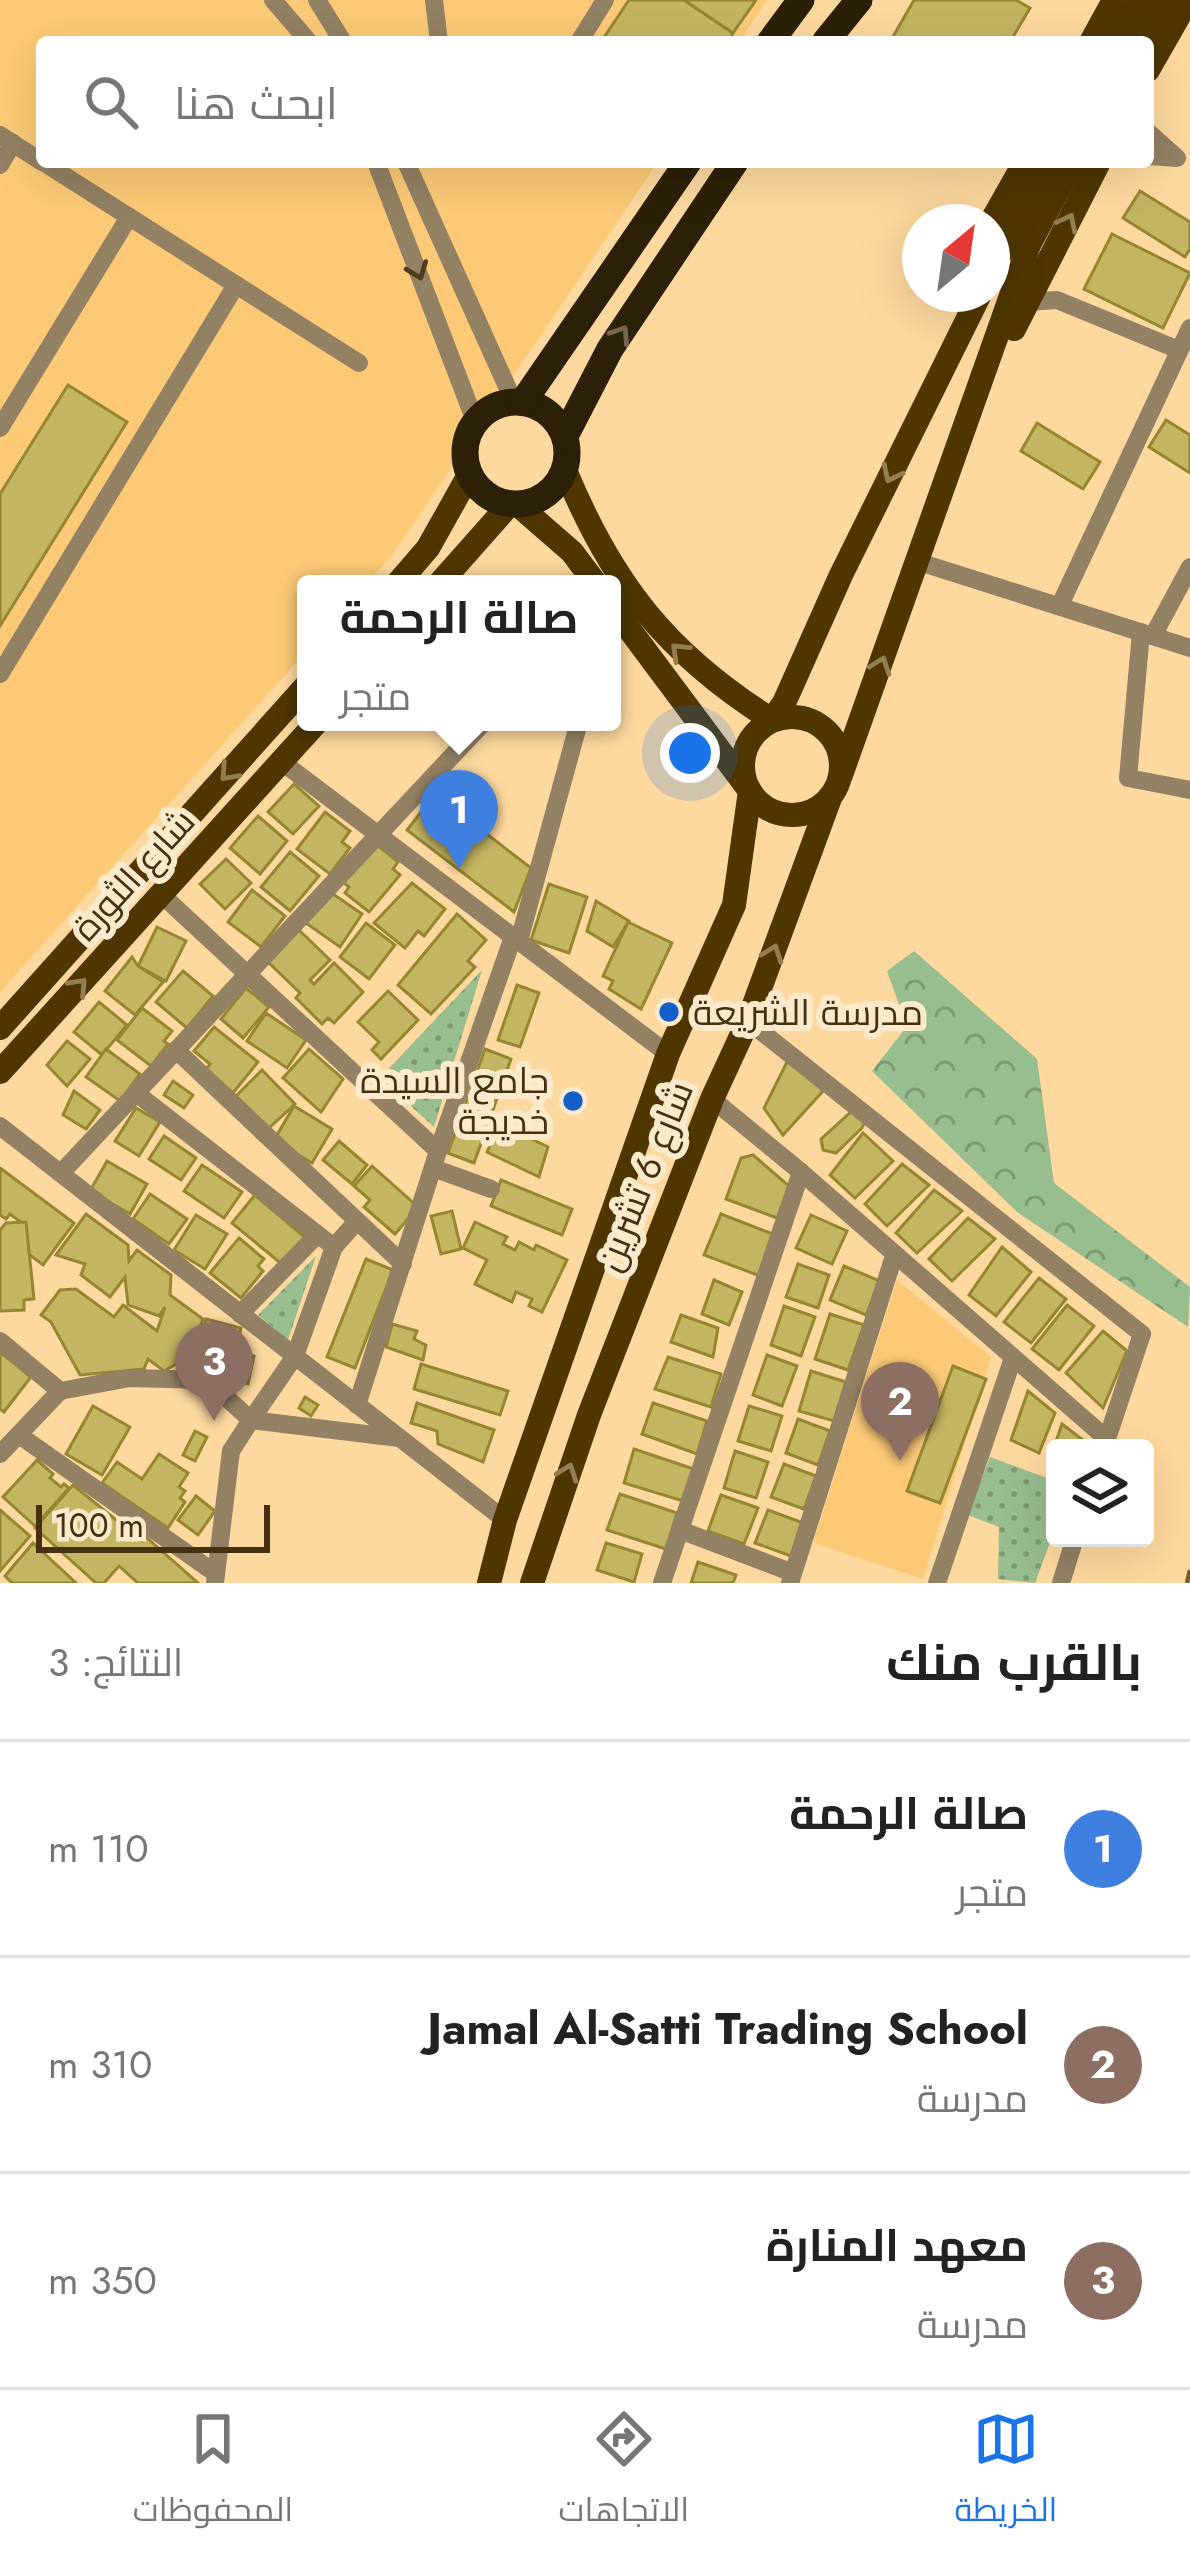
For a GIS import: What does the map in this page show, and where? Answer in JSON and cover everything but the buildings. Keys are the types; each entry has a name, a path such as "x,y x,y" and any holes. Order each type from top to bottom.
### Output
{"highway":[{"path":"771,36 789,0"},
{"path":"773,36 801,0"},
{"path":"817,36 840,0"},
{"path":"830,36 860,0"},
{"path":"519,402 684,168"},
{"path":"565,436 545,411 519,402 486,411 464,447 469,475 479,489 514,505 547,494 565,470 565,436 610,349 731,168"}],"main road":[{"path":"1094,36 1114,0"},
{"path":"1119,36 1140,0"},
{"path":"1142,36 1163,0"},
{"path":"1154,60 1188,0"},
{"path":"1010,230 1024,168"},
{"path":"1010,233 1047,168"},
{"path":"1010,234 1068,168"},
{"path":"961,440 1096,168"},
{"path":"916,424 956,312"},
{"path":"772,720 971,312"},
{"path":"621,618 760,803 788,815 818,808 830,798 841,775 919,562 961,440 991,312"},
{"path":"565,470 591,534 620,575"},
{"path":"405,575 428,548 469,475"},
{"path":"448,575 514,505 572,552 589,575"},
{"path":"621,576 668,642 704,675 772,720"},
{"name":"شارع الثورة","path":"4,1018 297,696"},
{"path":"750,791 743,759 758,729 787,716 817,722 837,745 841,775"},
{"name":"شارع الثورة","path":"0,1072 20,1038 163,896 309,731"},
{"name":"شارع 6 تشرين","path":"489,1583 505,1520 668,1054 734,905 750,791"},
{"name":"شارع 6 تشرين","path":"532,1583 589,1415 712,1099 748,1022 830,798"}],"street":[{"path":"273,0 304,36"},
{"path":"317,0 339,36"},
{"path":"434,0 439,36"},
{"path":"583,36 605,0"},
{"path":"1154,137 1183,163"},
{"path":"0,164 7,139 36,158"},
{"path":"51,168 359,363"},
{"path":"378,168 476,421"},
{"path":"409,168 519,402"},
{"path":"0,428 129,217"},
{"path":"0,674 236,285"},
{"path":"1027,302 1057,300 1179,350"},
{"path":"1060,605 1190,328"},
{"path":"919,562 1190,648"},
{"path":"1190,567 1147,634 1128,778 1190,790"},
{"path":"61,1174 476,731"},
{"path":"357,1405 435,1160 516,939 576,731"},
{"path":"282,762 668,1054"},
{"path":"163,896 435,1160 491,1189"},
{"path":"4,1018 20,1038"},
{"path":"748,1022 1142,1334 1108,1439"},
{"path":"176,1050 403,1264"},
{"path":"136,1093 334,1247"},
{"path":"712,1099 801,1172 1101,1439"},
{"path":"0,1126 505,1520"},
{"path":"662,1583 801,1172"},
{"path":"19,1435 215,1578 231,1451 295,1356 334,1247 357,1221"},
{"path":"240,1314 316,1235"},
{"path":"680,1530 792,1578 894,1256"},
{"path":"0,1341 60,1391"},
{"path":"937,1583 1013,1358"},
{"path":"0,1454 60,1391 130,1378 212,1382 251,1420 400,1438"},
{"path":"1061,1583 1072,1547"}],"shaded area":[{"path":"0,0 767,0 743,36 36,36 36,168 654,168 393,554 374,575 297,575 297,662 0,992"},
{"path":"897,1280 991,1357 923,1579 813,1543"}],"green space":[{"path":"914,951 1037,1059 1054,1183 1190,1287 1188,1327 1017,1212 872,1071 907,1026 887,971"},
{"path":"482,970 434,1127 380,1078"},
{"path":"316,1256 288,1340 258,1315"},
{"path":"990,1457 1046,1478 1048,1547 1035,1583 998,1579 999,1527 968,1515"}],"railway":[{"path":"1187,1583 1190,1570"}],"place":[{"name":"صالة الرحمة","path":"459,869"},
{"name":"مدرسة الشريعة","path":"669,1012"},
{"name":"جامع السيدة خديجة","path":"573,1101"},
{"name":"معهد المنارة","path":"214,1421"},
{"name":"Jamal Al-Satti Trading School","path":"900,1461"}]}
